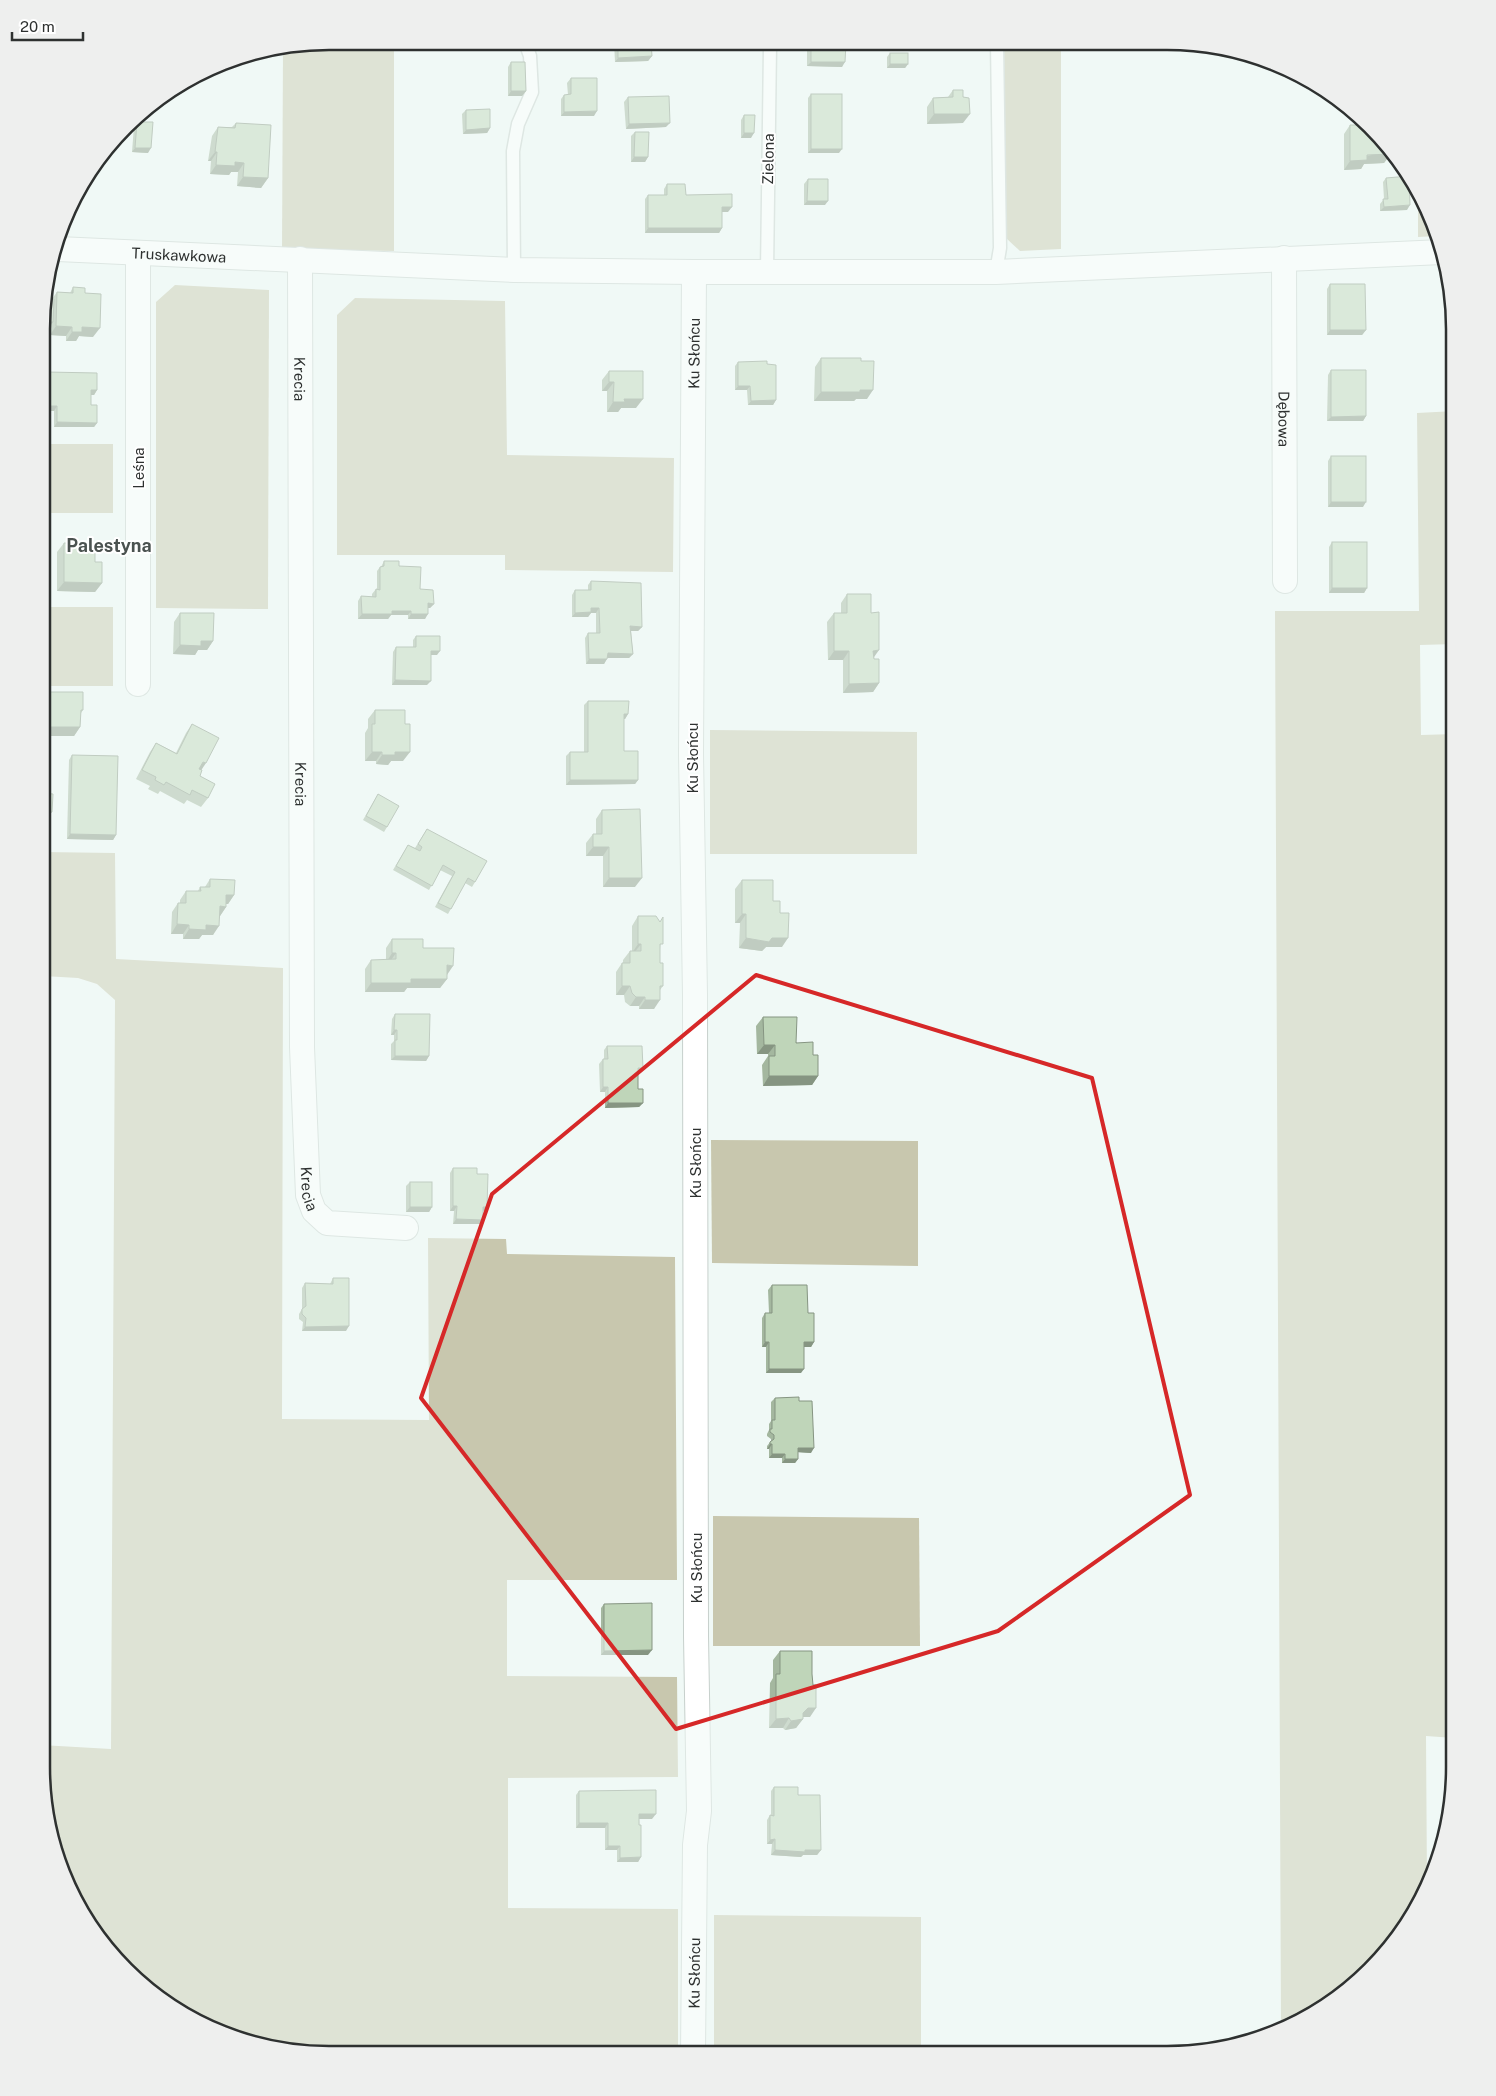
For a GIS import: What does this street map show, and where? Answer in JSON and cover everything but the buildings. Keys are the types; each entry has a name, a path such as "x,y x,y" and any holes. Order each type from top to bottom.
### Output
{"street":[{"name":"Truskawkowa","path":"62,249 514,270 694,272 996,272 1435,252"},
{"name":"Leśna","path":"138,253 138,684"},
{"name":"Dębowa","path":"1284,258 1285,581"},
{"name":"Krecia","path":"300,259 302,1047 308,1195 314,1211 327,1223 406,1228"},
{"name":"Ku Słońcu","path":"693,2046 695,1845 699,1812 696,1636 695,995 691,754 694,272"}],"lane":[{"path":"514,270 513,151 518,124 532,92 531,63 527,50"},
{"name":"Zielona","path":"767,272 770,50"},
{"path":"996,272 1000,248 997,50"}],"highlighted area":[{"path":"756,975 1092,1078 1190,1495 998,1631 676,1729 421,1398 492,1194"}],"green space":[{"path":"329,50 394,50 394,251 282,249 283,54"},
{"path":"1004,50 1061,50 1061,249 1020,251 1006,238"},
{"path":"1418,208 1430,236 1418,237"},
{"path":"175,285 269,290 268,609 156,608 156,302"},
{"path":"355,298 505,301 507,455 674,458 673,572 505,570 505,555 337,555 337,315"},
{"path":"1446,411 1446,644 1420,645 1421,735 1446,734 1446,1737 1426,1736 1427,1869 1409,1906 1377,1951 1351,1977 1322,1999 1281,2022 1275,611 1419,611 1417,413"},
{"path":"50,444 113,444 113,513 50,513"},
{"path":"50,607 113,607 113,686 50,686"},
{"path":"710,730 917,732 917,854 710,854"},
{"path":"50,852 115,853 116,959 283,968 282,1419 429,1420 428,1238 506,1239 507,1254 675,1257 677,1580 507,1580 507,1676 677,1677 678,1777 508,1778 508,1908 678,1909 678,2046 329,2046 275,2041 222,2025 174,1999 145,1977 119,1951 87,1906 71,1874 55,1821 52,1803 50,1746 111,1749 115,1000 97,984 78,978 50,976"},
{"path":"711,1140 918,1141 918,1266 712,1263"},
{"path":"713,1516 919,1518 920,1646 713,1646"},
{"path":"714,1915 921,1917 921,2046 714,2046"}],"district":[{"name":"Palestyna","path":"109,545"}]}
